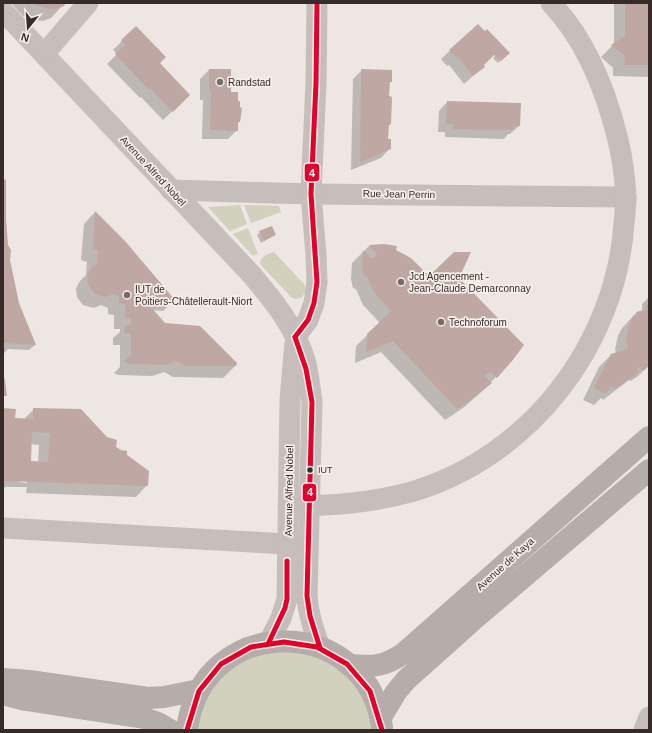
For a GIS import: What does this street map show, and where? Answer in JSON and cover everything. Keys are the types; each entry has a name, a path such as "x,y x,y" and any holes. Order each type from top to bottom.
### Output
{"main road":[{"name":"Avenue de Kaya","path":"349,665 370,667 382,665 393,661 404,653 649,437"},
{"name":"Avenue de Kaya","path":"381,724 396,692 406,680 472,621 649,470"},
{"path":"187,730 189,714 199,690 212,672 229,658 248,648 269,642 295,641 320,648 336,655 349,665 363,680 374,698 381,724"},
{"path":"3,679 29,681 148,698 164,697 199,690"},
{"path":"3,694 26,700 144,718 158,723 170,730"}],"street":[{"path":"44,54 88,3"},
{"path":"295,337 308,320 314,303 317,282 311,194 316,83 317,3"},
{"path":"298,506 338,505 373,501 412,492 449,478 483,460 515,437 542,411 564,385 584,354 601,321 620,262 623,241 626,197 620,149 611,111 591,61 575,33 551,3"},
{"name":"Avenue Alfred Nobel","path":"3,11 251,274 276,304 295,337 304,359 312,402 298,506 287,544 286,598 281,618 269,642"},
{"name":"Rue Jean Perrin","path":"171,190 311,194 626,197"},
{"name":"Avenue Alfred Nobel","path":"298,506 308,610 320,648"},
{"path":"3,528 287,544"},
{"path":"644,730 649,717"}],"green space":[{"path":"240,205 247,224 230,231 208,207"},
{"path":"244,205 279,206 281,212 251,223"},
{"path":"248,228 258,254 253,256 233,234"},
{"path":"274,252 304,284 306,292 301,298 294,299 291,297 260,264 263,257"},
{"path":"277,652 294,652 323,660 332,665 348,678 361,694 372,730 197,730 198,722 206,699 211,690 226,674 235,667 254,657"}],"building":[{"path":"33,3 66,3 64,6 56,9 48,9"},
{"path":"625,3 649,3 649,65 624,65 625,56 611,45 625,36"},
{"path":"478,24 485,31 487,29 510,53 501,61 494,55 484,65 485,67 473,76 458,57 456,58 449,50"},
{"path":"136,26 166,57 160,63 190,95 173,112 151,89 149,90 115,54 125,45 121,40"},
{"path":"209,69 231,69 231,92 238,92 238,101 240,101 240,107 242,108 240,122 238,122 238,131 210,130 211,91 209,91"},
{"path":"361,69 392,70 392,82 390,82 389,96 392,97 391,124 389,125 388,139 391,139 391,149 360,162"},
{"path":"447,101 521,103 520,126 513,126 513,130 453,129 453,124 446,124"},
{"path":"3,179 6,180 6,218 8,245 11,250 10,260 19,303 36,345 3,343"},
{"path":"95,211 125,241 175,300 143,298 165,323 200,326 237,363 236,366 185,366 176,361 165,365 130,364 124,361 131,355 131,334 124,333 125,326 131,325 131,318 125,318 125,304 119,303 119,296 113,294 106,297 95,294 88,285 87,276 91,268 97,263 98,250 93,249"},
{"path":"272,226 276,235 264,241 259,231"},
{"name":"Technoforum","path":"384,244 397,246 396,250 411,258 429,276 454,252 471,252 459,278 524,345 497,378 490,371 485,376 492,383 457,409 393,341 366,352 367,334 391,311 375,294 367,277 364,276 362,267 363,250 372,259 377,254 369,245"},
{"path":"649,304 649,366 643,371 640,367 637,369 639,372 615,389 611,386 606,394 594,388 611,354 628,349 626,337 633,316 637,315 636,312 646,310 645,305"},
{"path":"3,374 5,380 7,396 3,396"},
{"path":"3,408 16,409 15,418 33,419 33,408 81,409 107,437 117,440 116,447 127,451 127,455 149,471 148,486 3,481","holes":["32,432 50,433 48,462 31,461"]}],"transit line":[{"name":"4","path":"295,337 308,320 314,303 317,282 311,194 316,83 317,3"},
{"name":"4","path":"295,337 306,369 312,402 307,596 310,616 320,648"},
{"name":"4","path":"269,642 285,608 287,599 287,561"},
{"name":"4","path":"187,730 199,691 221,664 251,647 284,642 317,647 347,664 370,691 382,730"}],"place":[{"name":"Randstad","path":"220,82"},
{"name":"Jcd Agencement - Jean-Claude Demarconnay","path":"401,282"},
{"name":"IUT de Poitiers-Châtellerault-Niort","path":"127,295"},
{"name":"Technoforum","path":"441,322"},
{"name":"IUT","path":"310,470"}]}
